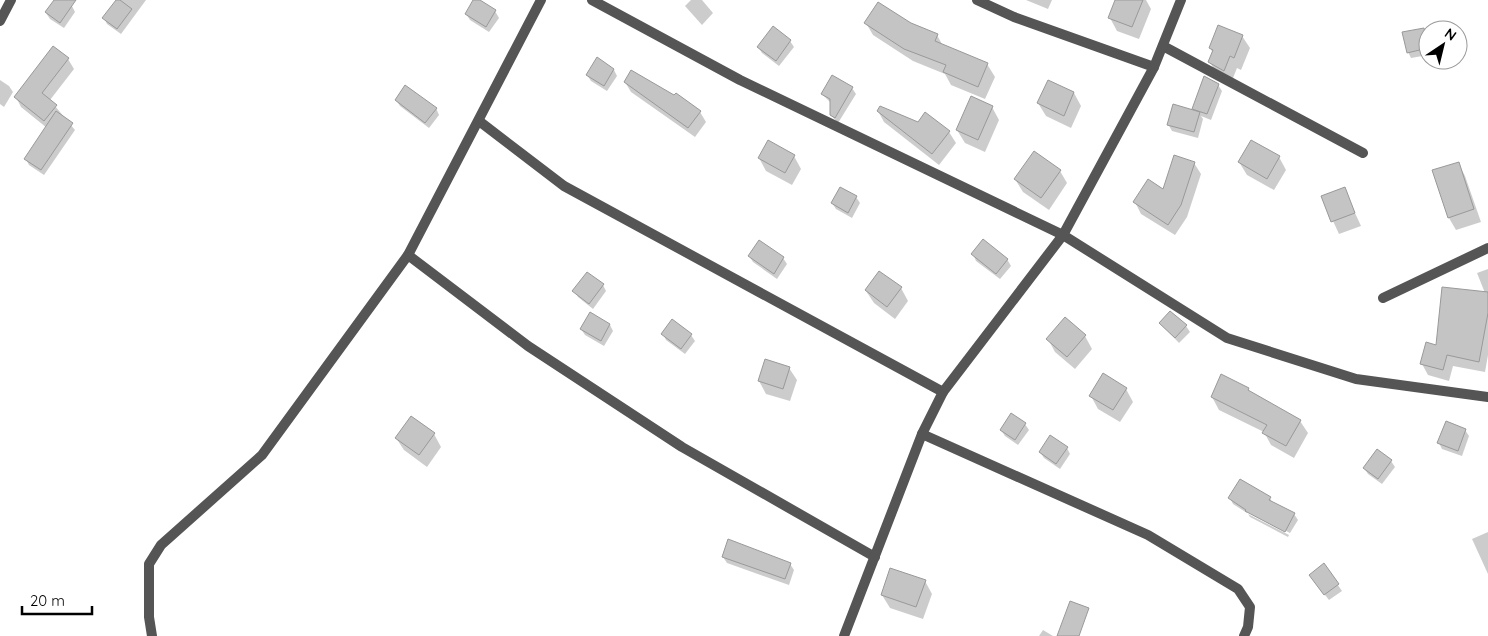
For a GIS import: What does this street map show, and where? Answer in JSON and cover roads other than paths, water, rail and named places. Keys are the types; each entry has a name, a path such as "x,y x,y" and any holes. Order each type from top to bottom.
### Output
{"street":[{"path":"152,636 149,617 149,564 162,545 262,455 408,255 541,0"},
{"path":"592,0 740,80 1063,235 1226,338 1356,379 1488,397"},
{"path":"977,0 1014,17 1154,67"},
{"path":"844,636 922,434 943,392 1063,235 1154,67 1181,0"},
{"path":"0,20 6,4"},
{"path":"1163,46 1363,153"},
{"path":"479,121 564,186 943,392"},
{"path":"1383,298 1488,248"},
{"path":"408,255 528,346 674,442 875,557"},
{"path":"922,434 1148,534 1238,590 1250,607 1248,626 1244,636"}]}
